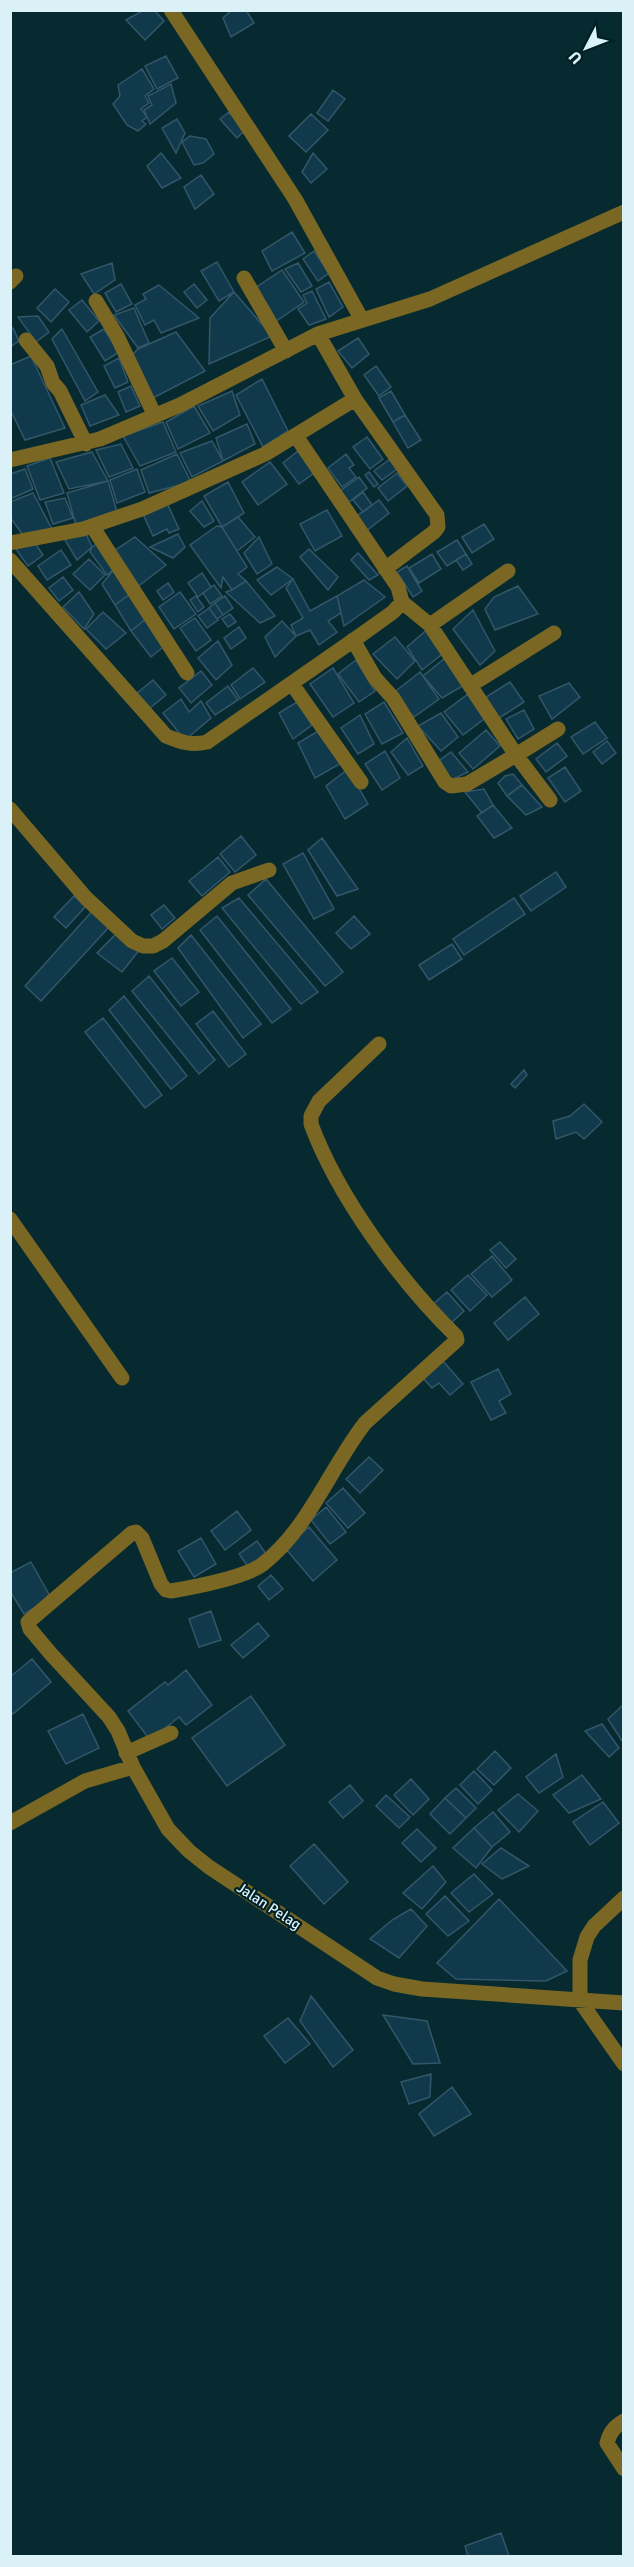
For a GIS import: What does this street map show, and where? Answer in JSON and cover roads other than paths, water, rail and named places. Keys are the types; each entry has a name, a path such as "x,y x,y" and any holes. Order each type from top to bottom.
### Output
{"street":[{"path":"171,10 295,199 362,320"},
{"path":"10,460 86,444 155,416 318,334 430,299 624,212"},
{"path":"244,278 286,351"},
{"path":"96,301 117,336 155,416"},
{"path":"318,334 355,399 431,505 438,520 438,527 434,532 385,568"},
{"path":"26,340 48,366 53,383 60,391 86,444"},
{"path":"10,543 92,526 142,509 265,454 355,399"},
{"path":"296,436 398,587 402,602 430,625 516,754 550,800"},
{"path":"92,526 187,673"},
{"path":"10,560 166,736 184,743 207,742 393,612 402,602"},
{"path":"430,625 508,571"},
{"path":"471,685 554,633"},
{"path":"353,640 375,678 393,698 445,782 451,786 467,784 558,729"},
{"path":"292,684 361,782"},
{"path":"10,809 86,898 132,941 143,946 153,946 163,941 232,883 269,870"},
{"name":"Jalan Pelag","path":"379,1044 319,1101 313,1110 311,1124 336,1177 381,1247 457,1340 364,1423 305,1518 263,1564 243,1574 171,1591 166,1590 161,1584 142,1538 136,1532 132,1533 30,1619 28,1624 109,1718 118,1731 130,1760 168,1829 189,1851 209,1868 377,1978 422,1989 624,2003"},
{"path":"11,1220 122,1378"},
{"path":"10,1823 85,1780 130,1760 171,1732"},
{"path":"624,1898 594,1926 587,1937 580,1960 580,2001 624,2064"},
{"path":"624,2421 615,2426 609,2434 607,2443 624,2469"}]}
